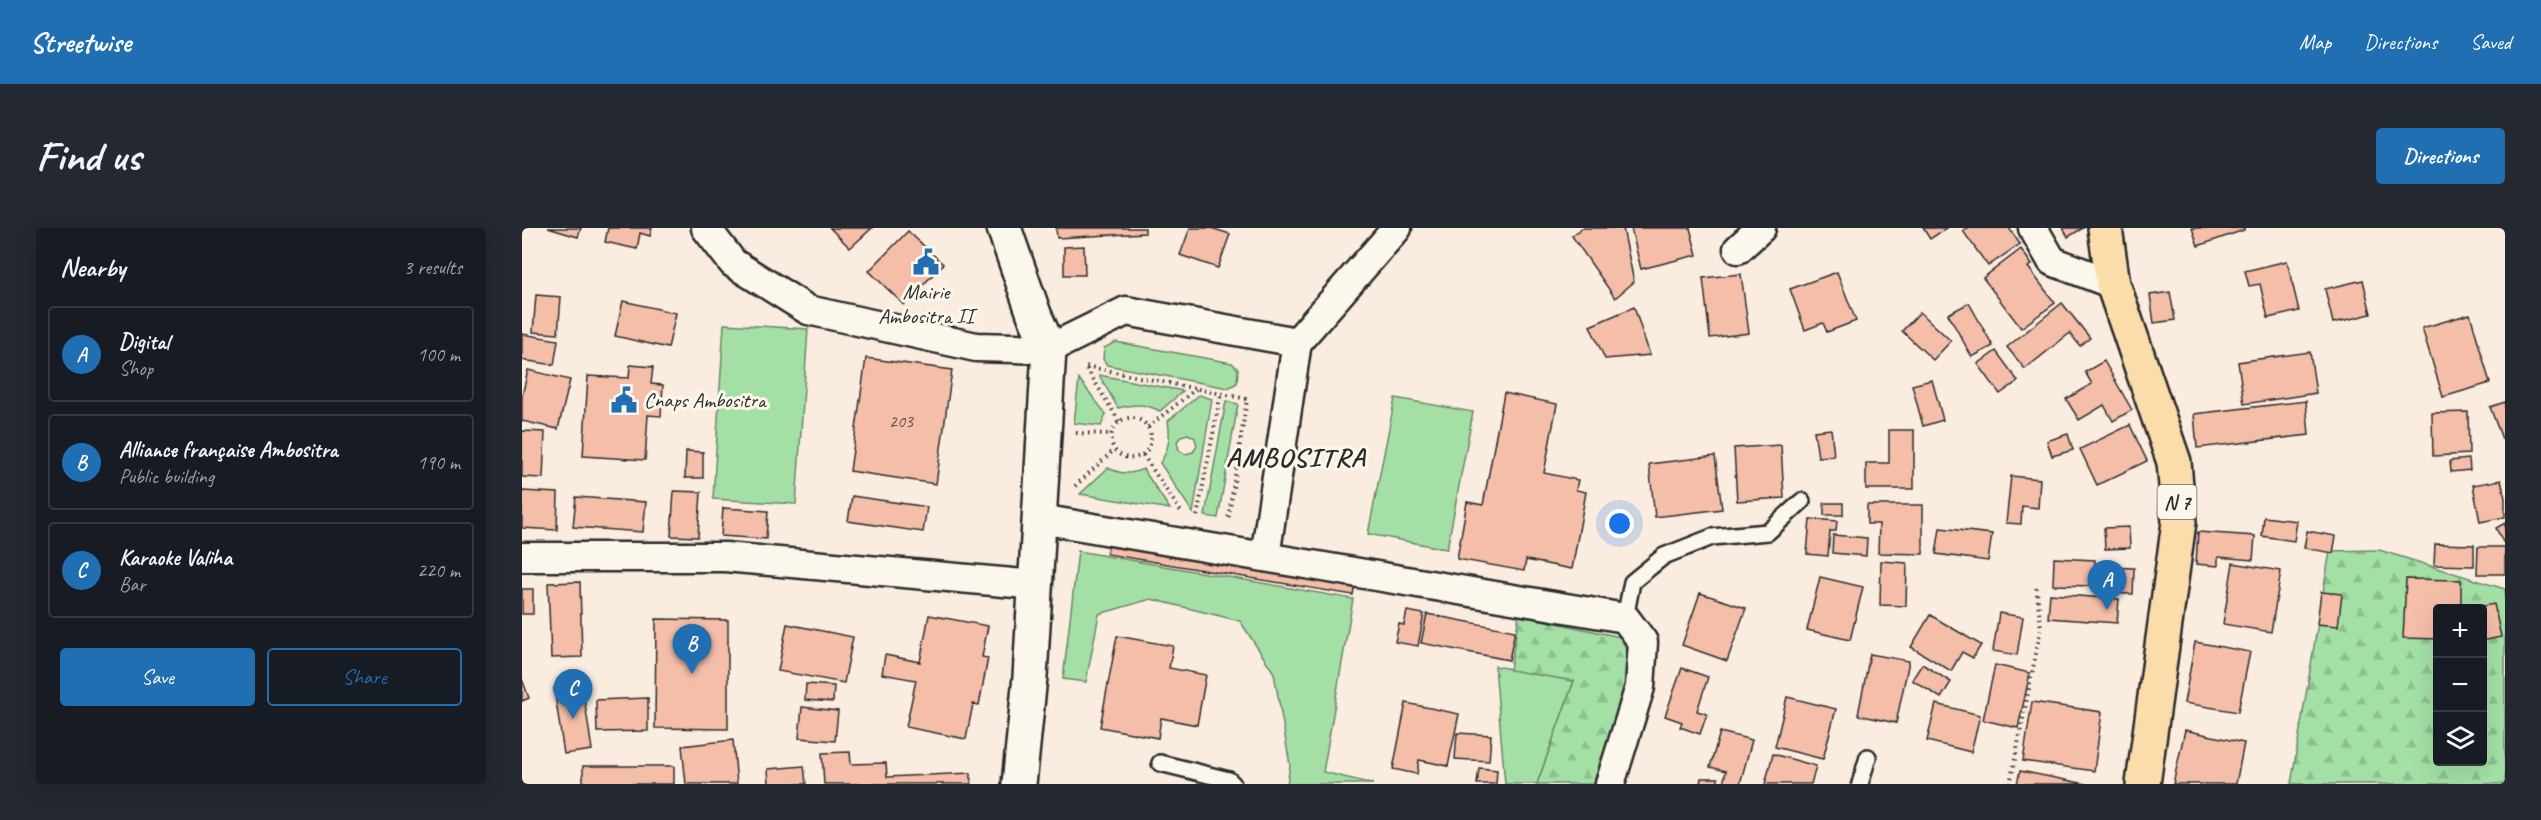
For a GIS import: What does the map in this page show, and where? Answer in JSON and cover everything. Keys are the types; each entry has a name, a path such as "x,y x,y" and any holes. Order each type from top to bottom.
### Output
{"main road":[{"name":"N 7","path":"2106,228 2113,284 2174,462 2179,522 2143,784"}],"street":[{"path":"706,228 733,263 808,310 976,347 1049,349 1126,311 1297,342"},
{"path":"1004,228 1034,314 1049,349 1041,519 1030,677 1019,784"},
{"path":"1265,557 1297,342 1397,228"},
{"path":"1738,249 1761,228"},
{"path":"2033,228 2052,261 2113,284"},
{"path":"1041,519 1207,542 1265,557 1625,618 1643,642 1640,687 1613,783"},
{"path":"522,557 725,557 1036,585"}],"lane":[{"path":"1625,618 1632,582 1664,556 1712,537 1768,532 1802,501"},
{"path":"1860,784 1868,758"},
{"path":"1160,763 1229,780 1233,784"}],"path":[{"path":"1119,421 1085,366 1247,399 1207,542"},
{"path":"1148,427 1196,388"},
{"path":"1207,542 1221,393"},
{"path":"1135,418 1148,427 1151,442 1143,455 1128,458 1114,450 1111,434 1119,421 1135,418"},
{"path":"1041,519 1114,450"},
{"path":"1143,455 1207,542"},
{"path":"2010,784 2041,628 2036,584"}],"green space":[{"path":"724,324 808,329 796,504 713,499"},
{"path":"1116,342 1232,363 1238,369 1237,383 1228,388 1107,365 1103,359 1104,348"},
{"path":"1099,375 1183,391 1160,411 1139,405 1118,408"},
{"path":"1079,379 1106,414 1101,426 1074,423"},
{"path":"1199,395 1212,399 1193,513 1160,463 1168,443 1168,421","holes":["1188,434 1195,438 1197,446 1193,452 1185,454 1179,450 1177,442 1181,436"]},
{"path":"1395,398 1473,412 1447,549 1368,534"},
{"path":"1226,401 1238,404 1218,518 1205,516"},
{"path":"1108,468 1126,473 1143,469 1170,509 1080,494"},
{"path":"2379,550 2505,589 2505,784 2291,784 2330,551"},
{"path":"1078,551 1353,599 1323,772 1373,784 1287,784 1290,765 1274,673 1240,621 1151,599 1099,614 1086,682 1063,679"},
{"path":"1519,615 1620,637 1632,659 1618,715 1593,784 1537,784 1574,681 1510,670"},
{"path":"1495,666 1574,681 1537,784 1505,784"}],"building":[{"path":"548,228 581,228 578,237"},
{"path":"608,228 652,228 650,236 640,233 637,249 605,242"},
{"path":"830,228 872,228 850,248"},
{"path":"1056,228 1145,228 1145,233 1057,238"},
{"path":"1190,228 1211,228 1230,234 1218,268 1180,255"},
{"path":"1582,228 1623,228 1634,282 1615,298 1572,236"},
{"path":"1631,228 1690,228 1697,255 1641,269"},
{"path":"1923,228 1947,228 1930,239"},
{"path":"1967,228 2009,228 2020,244 1988,266 1963,231"},
{"path":"2063,228 2083,228 2068,237"},
{"path":"2192,228 2244,228 2244,230 2198,246"},
{"path":"908,231 943,264 904,305 869,271"},
{"path":"1084,246 1085,275 1064,275 1064,247"},
{"path":"2021,249 2032,265 2028,267 2055,303 2021,328 1983,278"},
{"path":"2287,261 2299,311 2268,318 2260,284 2249,286 2245,271"},
{"path":"1837,272 1856,321 1827,332 1823,323 1805,330 1790,289"},
{"path":"1741,274 1749,333 1710,338 1703,278"},
{"path":"2363,280 2371,314 2333,323 2325,289"},
{"path":"2170,292 2175,320 2154,323 2150,295"},
{"path":"536,295 561,297 558,334 533,332"},
{"path":"623,301 676,313 668,348 615,336"},
{"path":"1969,303 1993,346 1972,357 1948,314"},
{"path":"2062,303 2090,338 2080,346 2070,333 2025,369 2007,347"},
{"path":"1634,307 1650,355 1605,359 1590,326"},
{"path":"1920,312 1951,341 1933,360 1902,331"},
{"path":"2470,314 2490,383 2443,397 2422,328"},
{"path":"522,334 558,340 554,365 522,360"},
{"path":"1996,351 2018,381 2000,394 1978,364"},
{"path":"2310,352 2316,393 2244,404 2238,362"},
{"path":"866,358 952,370 936,484 850,471"},
{"path":"2104,361 2132,410 2113,421 2104,405 2079,420 2066,399 2092,384 2085,372"},
{"name":"Cnaps Ambositra","path":"630,365 653,367 651,384 663,385 661,416 648,415 645,460 583,456 588,376 629,378"},
{"path":"528,370 570,380 558,429 522,421 522,396"},
{"path":"1932,380 1943,420 1923,426 1912,385"},
{"path":"1504,393 1557,404 1544,473 1578,480 1576,490 1586,492 1572,569 1526,560 1524,571 1457,559 1467,502 1483,505"},
{"path":"2306,401 2309,435 2197,448 2194,414"},
{"path":"2505,402 2505,438 2502,439 2490,407"},
{"path":"2468,412 2469,454 2433,456 2432,413"},
{"path":"2130,425 2147,461 2097,485 2080,449"},
{"path":"1831,429 1834,456 1818,457 1814,431"},
{"path":"1889,430 1914,430 1914,489 1866,489 1866,463 1889,463"},
{"path":"522,431 545,432 543,478 522,477"},
{"path":"2068,434 2073,450 2052,456 2047,441"},
{"path":"1781,445 1784,498 1737,501 1734,448"},
{"path":"686,451 703,452 703,478 685,478"},
{"path":"1715,456 1722,509 1655,517 1649,464"},
{"path":"2469,459 2470,470 2451,472 2450,461"},
{"path":"2011,476 2040,479 2038,508 2022,506 2021,524 2006,523"},
{"path":"2501,480 2505,498 2505,517 2480,522 2473,485"},
{"path":"522,491 558,493 557,530 522,528"},
{"path":"674,491 701,492 698,537 671,536"},
{"path":"852,496 927,507 923,532 848,521"},
{"path":"576,497 646,502 643,532 573,527"},
{"path":"1824,503 1843,503 1843,515 1824,515"},
{"path":"1867,505 1923,505 1923,554 1878,553 1879,524 1867,524"},
{"path":"723,508 768,511 766,539 721,536"},
{"path":"2264,517 2297,521 2294,541 2262,536"},
{"path":"1810,519 1837,521 1836,531 1830,531 1828,556 1807,554"},
{"path":"2505,523 2505,541 2503,542 2496,528"},
{"path":"2129,527 2130,548 2105,549 2104,528"},
{"path":"1940,528 1992,534 1988,561 1936,554"},
{"path":"2307,531 2336,536 2333,553 2304,548"},
{"path":"2198,532 2255,536 2253,560 2218,557 2218,566 2196,564"},
{"path":"1833,535 1867,538 1866,556 1832,553"},
{"path":"1110,536 1356,577 1353,595 1107,554"},
{"path":"2435,544 2474,545 2474,566 2434,565"},
{"path":"2478,547 2505,547 2505,574 2477,574"},
{"path":"2054,558 2095,560 2094,586 2053,585"},
{"path":"1881,561 1907,563 1906,606 1880,605"},
{"path":"2233,563 2281,571 2271,632 2223,624"},
{"path":"2101,567 2134,568 2133,594 2101,593"},
{"path":"1820,577 1863,587 1850,640 1807,630"},
{"path":"2406,579 2461,580 2461,604 2433,604 2433,639 2403,638"},
{"path":"580,582 582,657 551,658 548,583"},
{"path":"522,589 533,589 533,614 522,614"},
{"path":"2321,592 2342,594 2338,626 2317,624"},
{"path":"1700,593 1746,608 1727,661 1682,645"},
{"path":"2050,594 2119,599 2117,623 2048,618"},
{"path":"2494,604 2501,637 2487,640 2487,605"},
{"path":"1407,611 1424,614 1418,646 1395,642 1399,624 1404,625"},
{"path":"1999,613 2023,617 2017,655 1993,651"},
{"path":"1427,614 1515,631 1509,660 1421,643"},
{"path":"929,615 988,626 982,657 988,658 979,705 973,704 966,739 906,727 916,680 882,674 885,655 920,662"},
{"path":"1930,615 1981,645 1973,658 1962,652 1951,671 1911,647"},
{"path":"656,619 728,620 728,729 655,728"},
{"path":"787,624 853,637 844,683 778,671"},
{"path":"1117,636 1173,646 1169,668 1206,675 1197,725 1161,718 1158,738 1100,727"},
{"path":"2195,642 2250,652 2238,712 2184,703"},
{"path":"1870,654 1909,661 1896,723 1858,715"},
{"path":"1922,664 1951,682 1941,698 1912,680"},
{"path":"1995,665 2030,673 2018,728 1983,720"},
{"path":"1682,668 1708,677 1697,711 1707,714 1700,734 1680,727 1682,722 1665,716"},
{"path":"522,679 529,698 522,701"},
{"path":"582,683 592,750 564,754 554,688"},
{"path":"806,684 834,686 833,702 805,700"},
{"path":"1787,697 1836,709 1823,759 1775,747"},
{"path":"648,698 648,731 597,732 596,700"},
{"path":"2032,702 2102,712 2094,771 2023,761"},
{"path":"1406,703 1459,714 1448,766 1419,760 1417,774 1393,769"},
{"path":"1936,704 1980,715 1971,752 1927,741"},
{"path":"802,707 838,711 835,741 799,738"},
{"path":"2185,730 2244,743 2236,784 2173,784"},
{"path":"1720,732 1752,740 1740,784 1723,784 1726,771 1710,767"},
{"path":"1457,733 1491,735 1489,761 1455,759"},
{"path":"733,740 737,784 686,784 682,746"},
{"path":"850,752 851,764 886,763 887,777 971,773 971,784 824,784 822,753"},
{"path":"1773,754 1816,766 1811,784 1765,784"},
{"path":"583,766 674,766 674,784 583,784"},
{"path":"804,766 806,784 769,784 768,769"},
{"path":"1479,768 1497,770 1496,784 1477,784"},
{"path":"2020,771 2086,784 2017,784"},
{"path":"1701,778 1718,778 1718,784 1700,784"}],"place":[{"name":"Mairie Ambositra II","path":"926,262"},
{"name":"Cnaps Ambositra","path":"624,400"},
{"name":"Digital","path":"2107,610"},
{"name":"Alliance française Ambositra","path":"692,674"},
{"name":"Karaoke Valiha","path":"573,719"}],"district":[{"name":"AMBOSITRA","path":"1296,457"}]}
